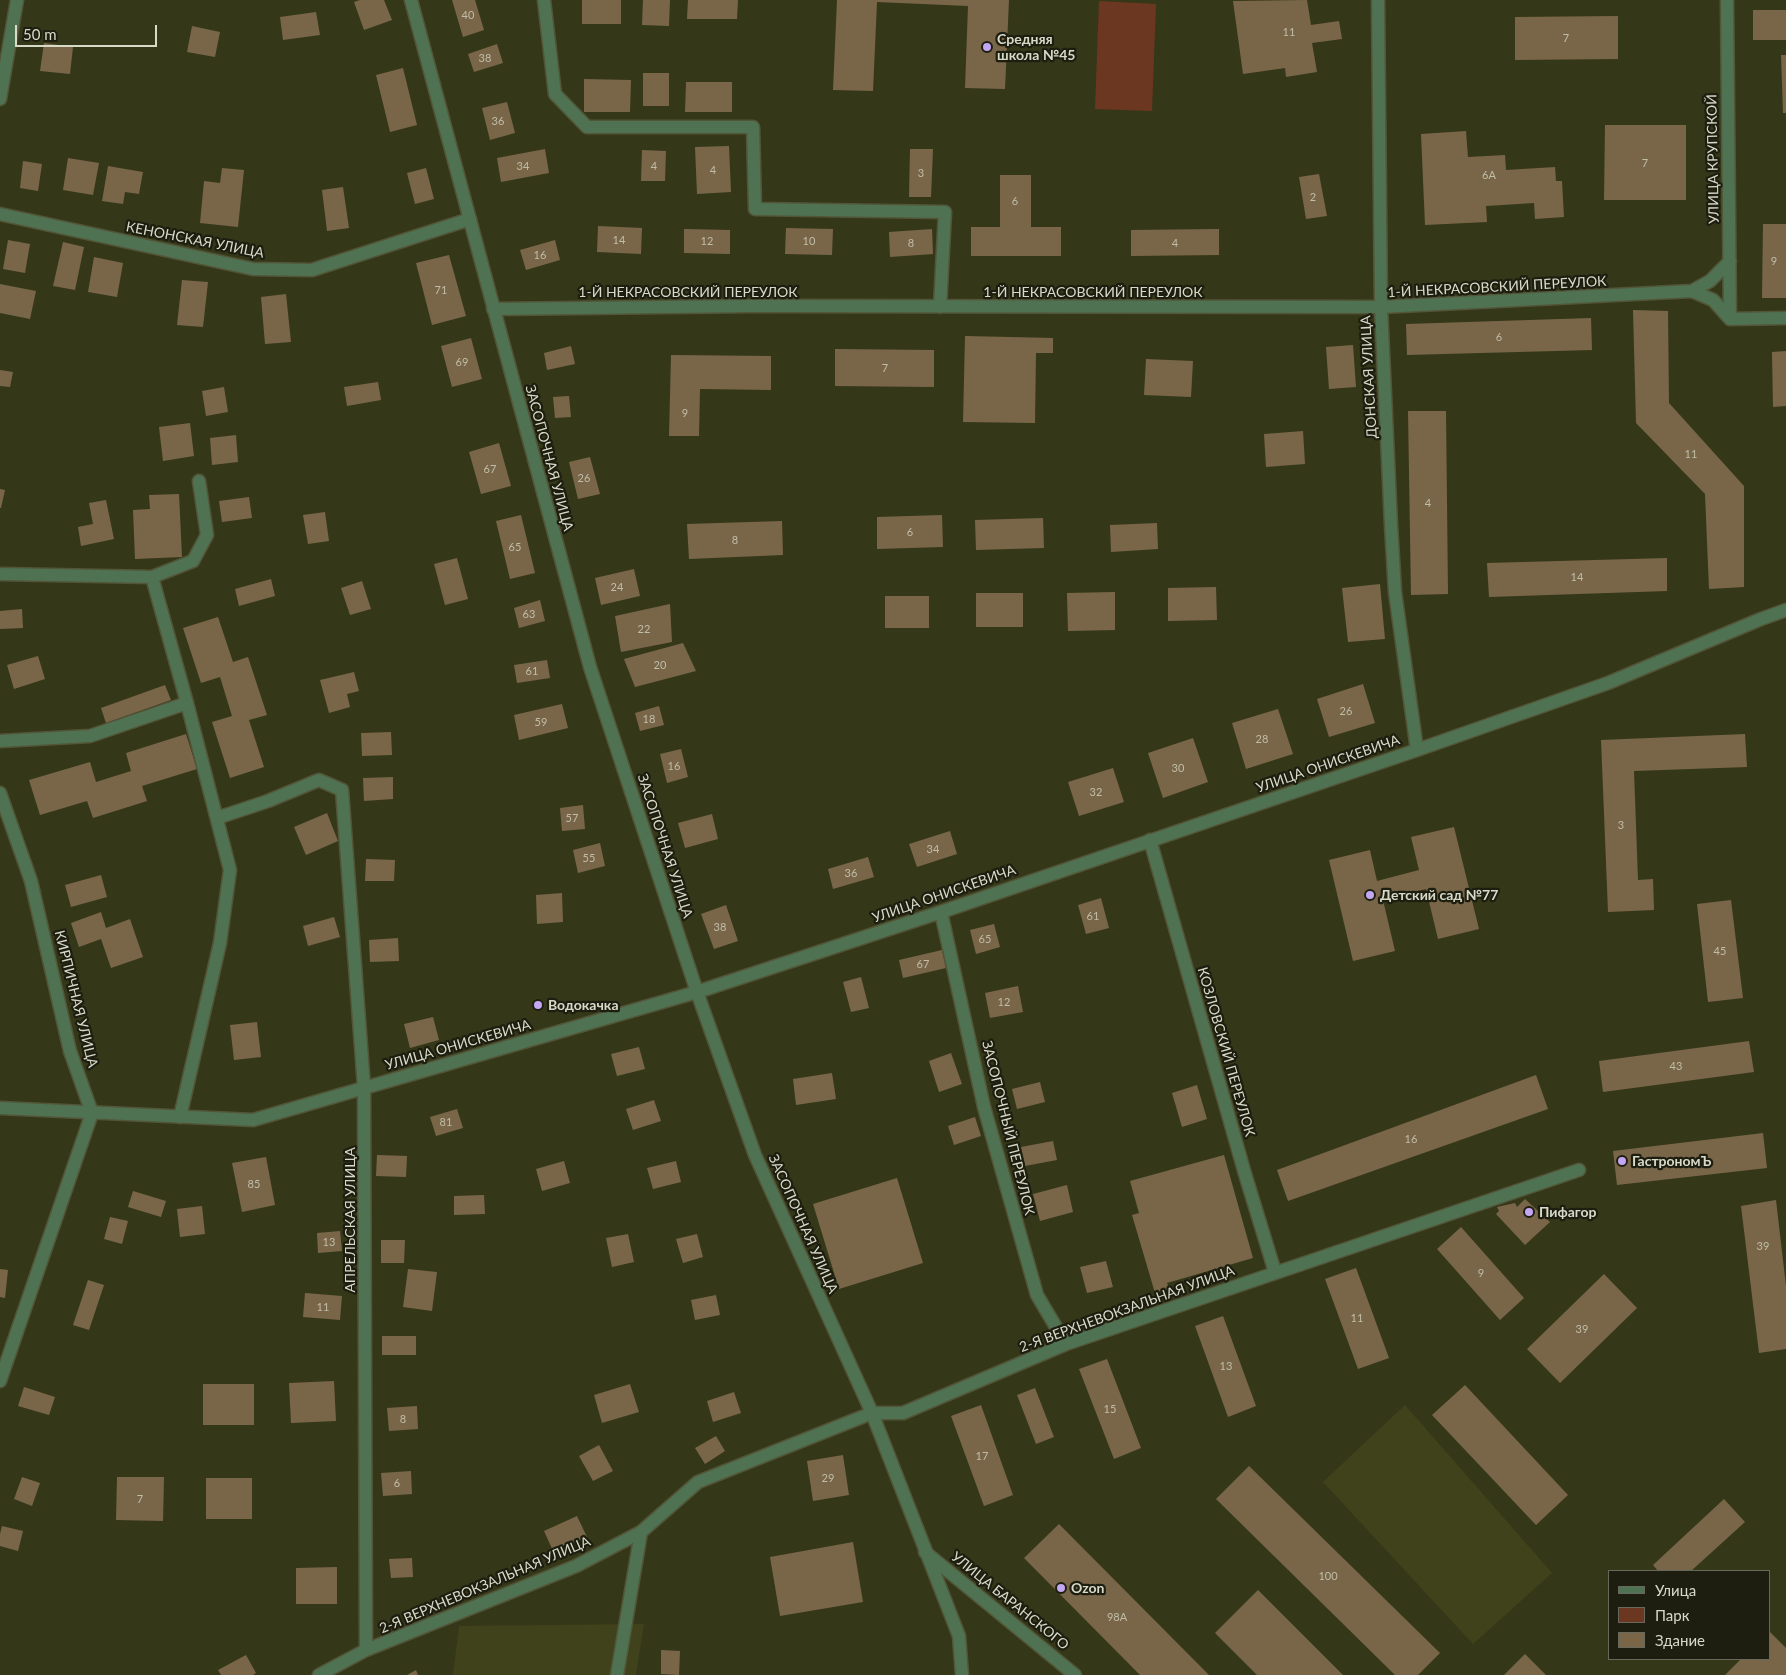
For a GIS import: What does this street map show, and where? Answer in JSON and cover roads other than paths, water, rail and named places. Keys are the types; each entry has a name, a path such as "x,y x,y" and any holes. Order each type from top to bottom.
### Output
{"street":[{"path":"0,99 18,0"},
{"name":"ЗАСОПОЧНАЯ УЛИЦА","path":"411,0 590,667 697,992 755,1155 872,1413 959,1636 962,1675"},
{"path":"544,0 555,94 587,127 753,127 755,209 945,212 940,307"},
{"name":"ДОНСКАЯ УЛИЦА","path":"1378,0 1381,307 1395,592 1418,750"},
{"name":"УЛИЦА КРУПСКОЙ","path":"1727,0 1730,319"},
{"name":"КЕНОНСКАЯ УЛИЦА","path":"0,214 253,269 312,270 470,220"},
{"path":"1692,291 1710,282 1730,261"},
{"path":"1692,291 1713,300 1730,319 1786,318"},
{"name":"1-Й НЕКРАСОВСКИЙ ПЕРЕУЛОК","path":"493,309 752,306 1381,307 1692,291"},
{"path":"0,574 152,577 192,562 207,535 199,481"},
{"path":"152,577 230,870 220,943 180,1117"},
{"name":"УЛИЦА ОНИСКЕВИЧА","path":"0,1108 253,1120 697,992 941,912 1418,750 1608,683 1786,610"},
{"path":"0,741 90,736 187,703"},
{"name":"АПРЕЛЬСКАЯ УЛИЦА","path":"216,818 268,801 320,780 342,790 364,1087 366,1650"},
{"name":"КИРПИЧНАЯ УЛИЦА","path":"0,793 31,881 70,1050 92,1113"},
{"name":"КОЗЛОВСКИЙ ПЕРЕУЛОК","path":"1150,840 1275,1272"},
{"name":"ЗАСОПОЧНЫЙ ПЕРЕУЛОК","path":"941,912 984,1107 1037,1295 1066,1344"},
{"path":"0,1381 92,1113"},
{"name":"2-Я ВЕРХНЕВОКЗАЛЬНАЯ УЛИЦА","path":"319,1675 366,1650 576,1566 641,1532 698,1482 872,1413 903,1413 1066,1344 1579,1170"},
{"path":"617,1675 641,1532"},
{"name":"УЛИЦА БАРАНСКОГО","path":"925,1552 1075,1675"}],"place":[{"name":"Средняя школа №45","path":"987,47"},
{"name":"Детский сад №77","path":"1370,895"},
{"name":"Водокачка","path":"538,1005"},
{"name":"ГастрономЪ","path":"1622,1161"},
{"name":"Пифагор","path":"1529,1212"},
{"name":"Ozon","path":"1061,1588"}]}
